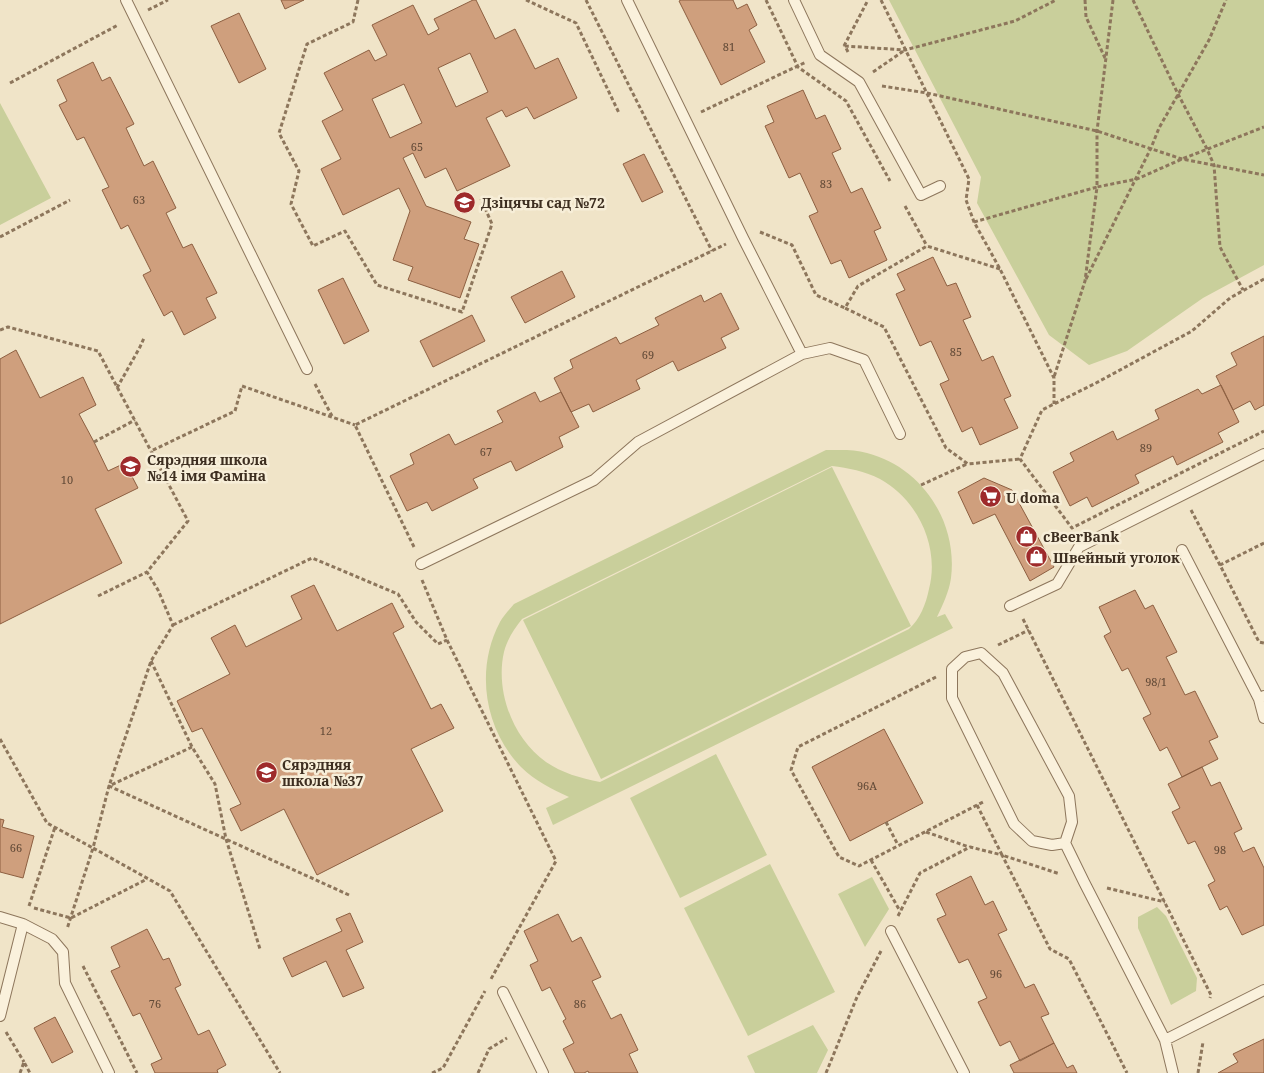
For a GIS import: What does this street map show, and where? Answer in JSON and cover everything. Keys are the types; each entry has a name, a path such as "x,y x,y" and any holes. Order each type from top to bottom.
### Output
{"lane":[{"path":"126,0 307,369"},
{"path":"627,0 802,354"},
{"path":"794,0 820,55 859,82 921,196 940,186"},
{"path":"421,564 594,480 638,442 802,354 830,348 864,360 900,434"},
{"path":"1013,605 1057,584 1079,548 1264,454"},
{"path":"1182,550 1261,697 1264,718"},
{"path":"1065,843 1052,845 1032,841 1014,824 952,698 952,669 965,657 981,653 1004,673 1068,796 1072,822 1065,843 1165,1040 1174,1073"},
{"path":"0,918 23,924 52,939 63,952 65,983 109,1073"},
{"path":"0,1016 23,924"},
{"path":"891,931 964,1073"},
{"path":"1165,1040 1264,990"},
{"path":"503,992 543,1073"}],"path":[{"path":"10,83 168,0"},
{"path":"358,0 353,22 307,44 279,133 299,171 291,204 313,246 345,231 377,285 462,312 492,224 481,199"},
{"path":"526,0 576,23 619,113"},
{"path":"586,0 712,251"},
{"path":"766,0 798,67 846,102 894,186"},
{"path":"859,82 846,46 868,0"},
{"path":"880,0 969,179 966,200 974,222 1000,269 1054,378"},
{"path":"698,114 820,55 846,46 905,50 1015,21 1056,0"},
{"path":"1084,0 1086,16 1106,59"},
{"path":"1085,281 1097,187 1097,131 1113,0"},
{"path":"1133,0 1214,165 1220,247 1244,290"},
{"path":"1054,404 1054,378 1085,281 1152,148 1159,128 1209,40 1226,0"},
{"path":"859,82 905,50"},
{"path":"859,82 927,93 1097,131 1182,159 1264,175"},
{"path":"974,222 1097,187 1137,179 1264,127"},
{"path":"0,237 70,200"},
{"path":"903,203 927,246 1000,269"},
{"path":"355,426 728,243 757,231 792,245 816,295 884,327 946,448 968,464"},
{"path":"845,308 858,286 927,246"},
{"path":"1020,459 1042,410 1192,331 1230,298 1264,279"},
{"path":"0,330 8,326 98,351 188,521 148,572 98,596"},
{"path":"117,388 144,338"},
{"path":"307,369 332,417"},
{"path":"152,451 235,411 242,386 355,426 421,564 422,582 447,640 556,861 490,981"},
{"path":"94,442 135,420"},
{"path":"1020,459 1072,528 1264,431"},
{"path":"921,484 968,464 1020,459"},
{"path":"1174,476 1259,642 1264,643"},
{"path":"1220,565 1264,543"},
{"path":"66,932 93,848 109,786 150,661 173,626 312,558 398,594 416,622 438,644 447,640"},
{"path":"148,572 158,590 173,626"},
{"path":"1013,605 1029,630 1211,995 1198,1073"},
{"path":"981,653 1029,630"},
{"path":"150,661 192,747 215,784 226,839 260,949"},
{"path":"952,669 798,747 792,770 840,857 859,866 999,793"},
{"path":"0,739 46,822 170,892 280,1073"},
{"path":"109,786 192,747"},
{"path":"109,786 349,895"},
{"path":"886,822 898,846"},
{"path":"55,827 29,906 71,918 148,878"},
{"path":"925,832 1002,855 1050,948 1069,959 1127,1073"},
{"path":"826,1073 857,996 920,873 970,847"},
{"path":"79,959 137,1073"},
{"path":"432,1073 443,1068 485,990"},
{"path":"4,1030 30,1073"},
{"path":"478,1073 489,1050 522,1030"},
{"path":"20,1073 24,1062"}],"green space":[{"path":"889,0 1264,0 1264,265 1203,298 1127,351 1089,365 1049,335 977,203 981,177"},
{"path":"0,103 51,198 0,225"},
{"path":"826,450 852,450 887,460 920,484 942,518 949,537 952,557 950,583 946,598 937,617 945,614 953,628 553,825 546,808 569,797 550,788 532,776 508,752 492,717 487,698 486,679 492,640 501,620 514,604","holes":["832,466 856,470 880,479 905,499 923,526 928,541 932,573 924,606 909,629 600,782 578,777 558,769 534,752 524,741 509,713 502,682 505,648 522,619"]},
{"path":"832,467 911,626 601,779 523,620"},
{"path":"716,754 767,855 680,898 630,798"},
{"path":"770,864 835,992 748,1036 684,908"},
{"path":"872,877 889,909 865,947 838,894"},
{"path":"1157,907 1166,916 1197,978 1196,991 1171,1005 1138,928 1138,917"},
{"path":"813,1025 828,1050 817,1073 755,1073 747,1056"}],"building":[{"path":"281,0 304,0 285,9"},
{"path":"476,0 495,39 515,29 535,69 558,58 577,98 534,119 527,107 506,117 502,110 486,118 510,166 457,191 446,168 425,178 413,153 403,158 426,206 471,222 464,239 479,244 460,298 408,280 413,267 393,260 410,211 399,188 343,215 321,169 341,159 322,121 343,110 324,73 369,50 375,61 387,55 372,25 413,5 428,35 439,29 434,19","holes":["470,53 488,92 456,107 438,68","404,84 422,123 390,138 372,99"]},
{"path":"733,0 737,9 747,4 757,25 749,30 765,62 721,85 679,1"},
{"path":"239,13 266,69 239,83 211,26"},
{"path":"93,62 102,81 110,77 134,124 126,128 144,166 153,161 176,208 166,213 183,248 192,244 217,293 206,298 216,318 184,335 172,311 164,316 143,275 151,271 128,225 121,229 102,190 109,187 84,137 77,140 59,105 67,101 57,80"},
{"path":"803,90 816,119 825,115 841,149 832,153 851,193 862,188 881,228 874,231 887,260 849,278 841,260 831,264 809,216 818,212 800,173 789,178 765,126 774,122 767,106"},
{"path":"644,154 663,192 642,202 623,164"},
{"path":"933,257 947,286 956,283 971,317 963,320 982,361 993,356 1011,396 1004,399 1018,428 980,445 972,427 962,432 940,384 949,380 931,341 920,346 896,294 905,290 897,274"},
{"path":"562,271 575,297 525,323 511,297"},
{"path":"343,278 369,331 344,344 318,290"},
{"path":"721,293 739,329 721,338 726,348 678,371 673,361 636,380 640,389 593,412 589,404 571,412 554,378 573,368 570,360 616,337 620,344 659,325 655,318 701,295 704,302"},
{"path":"472,315 485,341 433,367 420,341"},
{"path":"1264,336 1264,405 1255,410 1250,401 1233,410 1216,376 1237,365 1231,353"},
{"path":"16,350 40,398 83,377 96,405 79,414 108,471 125,463 138,488 95,509 122,563 0,624 0,359"},
{"path":"1221,385 1239,422 1218,433 1223,442 1177,465 1173,456 1135,475 1139,483 1092,507 1087,497 1070,506 1053,472 1074,461 1070,453 1113,431 1117,440 1159,419 1155,410 1198,389 1202,394"},
{"path":"535,392 540,402 561,392 579,427 559,437 563,447 516,471 511,461 473,479 478,488 432,511 427,502 407,511 390,476 414,464 410,454 449,434 455,445 503,422 497,411"},
{"path":"984,478 1012,490 1054,567 1030,581 995,514 973,524 958,492"},
{"path":"314,585 337,631 392,603 404,627 393,633 431,709 441,704 454,728 411,749 443,811 317,875 284,809 241,831 230,809 241,804 202,728 192,732 177,701 230,674 211,638 235,625 246,647 302,619 291,596"},
{"path":"1135,590 1145,609 1153,605 1177,652 1166,657 1185,695 1195,691 1218,737 1209,741 1218,759 1182,777 1167,747 1160,751 1143,718 1151,714 1128,668 1122,671 1104,636 1111,632 1099,607"},
{"path":"884,729 923,803 850,841 812,767"},
{"path":"1202,767 1211,786 1220,782 1242,829 1234,833 1243,852 1254,847 1264,868 1264,925 1242,935 1227,906 1220,910 1208,885 1215,881 1195,841 1188,844 1172,812 1180,808 1168,784"},
{"path":"0,819 4,820 2,827 34,836 23,878 0,872"},
{"path":"971,876 985,905 993,901 1007,930 998,934 1025,988 1034,984 1049,1014 1041,1017 1054,1043 1020,1061 1010,1041 1000,1046 978,1002 987,998 968,959 959,963 937,919 946,915 936,894"},
{"path":"350,913 363,942 346,950 364,988 343,997 326,961 292,977 283,958 342,931 336,919"},
{"path":"558,914 572,942 581,937 601,977 592,981 611,1019 621,1014 638,1050 629,1054 638,1073 589,1073 588,1071 575,1073 563,1049 574,1043 563,1021 566,1019 550,987 542,991 530,965 538,961 524,931"},
{"path":"147,929 163,960 169,958 181,985 175,988 198,1035 209,1030 226,1065 217,1070 218,1073 155,1073 151,1064 162,1059 140,1013 133,1016 111,971 120,967 111,947"},
{"path":"55,1017 73,1052 52,1063 34,1028"},
{"path":"1264,1039 1264,1073 1218,1073 1238,1062 1233,1054"},
{"path":"1054,1043 1067,1068 1073,1065 1077,1073 1014,1073 1010,1065"}],"place":[{"name":"Дзіцячы сад №72","path":"465,202"},
{"name":"Сярэдняя школа №14 імя Фаміна","path":"131,467"},
{"name":"U doma","path":"990,497"},
{"name":"cBeerBank","path":"1027,536"},
{"name":"Швейный уголок","path":"1037,557"},
{"name":"Сярэдняя школа №37","path":"266,772"}]}
